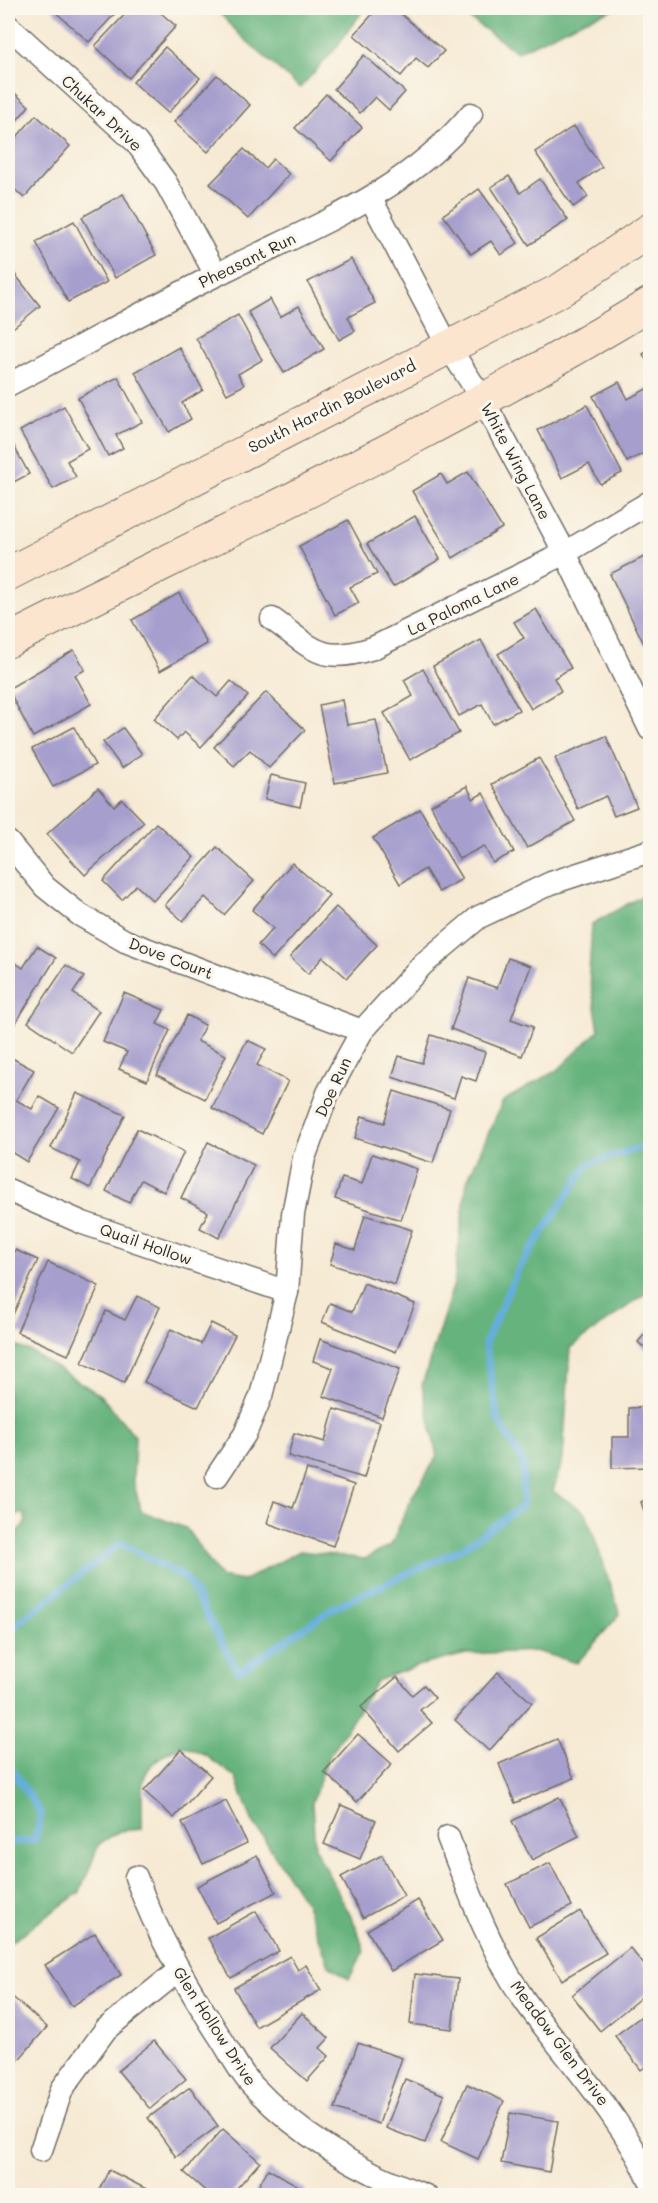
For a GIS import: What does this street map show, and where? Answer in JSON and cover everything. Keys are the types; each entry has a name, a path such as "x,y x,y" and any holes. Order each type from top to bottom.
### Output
{"main road":[{"name":"South Hardin Boulevard","path":"8,574 562,289 651,230"},
{"path":"8,641 483,400 573,351 651,304"}],"street":[{"name":"Chukar Drive","path":"8,26 136,142 151,159 216,275"},
{"name":"Pheasant Run","path":"8,385 216,275 371,200 432,156 471,114"},
{"name":"White Wing Lane","path":"371,200 448,346 483,400 565,553 651,729"},
{"name":"La Paloma Lane","path":"272,619 318,652 335,657 350,656 373,648 565,553 651,502"},
{"name":"Dove Court","path":"8,842 45,887 80,915 125,941 362,1030"},
{"name":"Doe Run","path":"217,1476 244,1434 261,1396 287,1292 293,1214 304,1158 328,1093 362,1030 422,965 479,917 551,883 651,851"},
{"name":"Quail Hollow","path":"8,1190 83,1223 287,1292"},
{"name":"Meadow Glen Drive","path":"448,1837 465,1882 502,1963 525,2001 609,2108 651,2180"},
{"name":"Glen Hollow Drive","path":"136,1877 152,1920 178,1971 250,2083 320,2144 392,2183 426,2196"},
{"path":"41,2150 62,2089 106,2029 178,1971"}],"green space":[{"path":"215,8 365,8 335,49 300,88 240,35"},
{"path":"455,8 617,8 584,20 517,52"},
{"path":"647,893 650,894 650,1290 570,1348 563,1458 553,1491 586,1513 620,1614 577,1663 535,1651 466,1654 417,1666 377,1681 327,1760 312,1803 315,1849 356,1926 364,1951 349,1979 329,1965 305,1902 252,1820 235,1777 205,1755 182,1745 156,1761 144,1778 142,1829 119,1831 99,1844 80,1892 8,1944 8,1542 26,1522 24,1513 8,1518 8,1344 30,1351 100,1395 135,1436 133,1480 141,1511 186,1528 220,1577 243,1581 300,1551 365,1559 391,1545 412,1497 437,1457 422,1385 454,1283 467,1181 503,1101 559,1069 599,1030 589,973 592,924"}],"building":[{"path":"51,8 120,8 89,42"},
{"path":"131,8 155,8 176,26 129,78 95,46"},
{"path":"378,8 394,8 444,51 428,68 416,58 401,76 354,35"},
{"path":"165,47 200,78 168,113 133,82"},
{"path":"364,55 405,92 389,110 375,97 360,113 334,89"},
{"path":"217,75 250,105 208,152 174,122"},
{"path":"8,87 29,106 8,131"},
{"path":"326,94 362,127 331,161 295,128"},
{"path":"36,115 70,146 24,198 8,183 8,147"},
{"path":"574,126 602,167 579,183 588,197 573,207 535,152"},
{"path":"244,149 265,168 273,159 289,174 248,219 210,184"},
{"path":"509,176 520,193 540,179 568,220 529,245 491,187"},
{"path":"479,189 518,243 501,255 491,241 471,254 443,215"},
{"path":"123,194 156,255 115,278 82,217"},
{"path":"74,221 107,282 68,302 36,242"},
{"path":"351,259 375,303 348,317 355,331 339,340 308,282"},
{"path":"10,268 40,306 8,332 8,270"},
{"path":"270,299 280,317 299,306 324,349 284,373 248,312"},
{"path":"238,315 262,360 238,374 244,385 227,394 196,338"},
{"path":"179,347 203,390 182,403 191,419 169,432 135,372"},
{"path":"650,350 650,367 643,354"},
{"path":"118,377 142,422 116,435 123,448 108,456 78,398"},
{"path":"619,382 628,399 650,387 650,450 627,462 593,396"},
{"path":"587,405 622,473 600,484 589,464 562,478 538,430"},
{"path":"64,406 88,449 67,461 76,477 53,489 20,431"},
{"path":"8,435 29,474 8,485"},
{"path":"468,472 502,528 453,558 412,491 441,474 447,484"},
{"path":"415,516 440,559 393,587 367,544"},
{"path":"348,520 377,574 350,587 359,603 335,615 299,546"},
{"path":"650,554 650,641 644,644 610,574"},
{"path":"179,593 207,644 160,671 132,620"},
{"path":"536,609 571,668 554,678 561,691 531,709 498,654 524,638 514,622"},
{"path":"481,640 519,710 493,724 482,704 459,716 433,666"},
{"path":"74,650 85,670 75,675 91,704 33,737 8,689"},
{"path":"423,669 459,733 410,760 384,713 413,696 404,680"},
{"path":"193,675 217,697 231,681 248,696 201,747 184,732 177,740 154,719"},
{"path":"266,692 305,730 269,768 250,750 234,766 214,747"},
{"path":"342,700 347,725 376,720 387,773 335,783 319,705"},
{"path":"74,727 95,765 53,787 32,749"},
{"path":"123,728 142,754 122,768 103,742"},
{"path":"606,736 637,807 614,816 606,796 578,809 555,758"},
{"path":"539,758 575,821 527,848 492,784"},
{"path":"271,775 305,783 300,807 265,799"},
{"path":"467,786 473,799 483,793 514,852 493,863 484,846 459,859 431,805"},
{"path":"98,788 114,806 122,799 144,822 85,875 47,834"},
{"path":"420,809 462,879 439,892 425,869 400,884 373,838"},
{"path":"156,823 194,857 153,901 136,885 122,900 103,881"},
{"path":"217,847 254,881 224,915 205,897 183,921 165,905"},
{"path":"292,863 329,895 273,959 258,945 273,928 252,910"},
{"path":"336,907 377,945 347,978 323,957 308,974 290,957"},
{"path":"37,946 56,958 15,1024 8,1020 8,958 23,968"},
{"path":"508,958 531,966 511,1019 533,1027 522,1056 451,1029 469,978 497,988"},
{"path":"66,965 84,977 73,993 99,1011 72,1052 28,1022"},
{"path":"124,993 164,1010 157,1024 170,1030 147,1081 119,1069 127,1052 103,1042"},
{"path":"187,1015 205,1025 197,1041 226,1055 205,1099 157,1075"},
{"path":"431,1035 485,1052 476,1081 461,1076 454,1098 392,1077 399,1056 422,1063"},
{"path":"247,1040 266,1049 257,1065 288,1081 262,1134 212,1108"},
{"path":"12,1058 34,1070 16,1100 32,1109 39,1096 59,1108 27,1162 8,1150 8,1100 12,1093 8,1090 8,1066"},
{"path":"394,1091 450,1109 433,1163 355,1138 362,1116 384,1123"},
{"path":"77,1093 125,1115 90,1188 72,1179 80,1162 51,1148"},
{"path":"137,1129 184,1152 164,1192 141,1180 129,1203 106,1191"},
{"path":"208,1142 254,1165 219,1238 200,1228 208,1212 181,1198"},
{"path":"372,1154 417,1169 401,1220 335,1199 342,1178 362,1184"},
{"path":"365,1215 412,1230 395,1285 330,1264 336,1244 355,1250"},
{"path":"15,1250 38,1260 10,1321 8,1320 8,1266"},
{"path":"48,1262 99,1286 68,1355 17,1332"},
{"path":"364,1283 415,1304 396,1352 322,1322 330,1303 352,1312"},
{"path":"137,1296 160,1307 124,1383 82,1363 106,1311 125,1320"},
{"path":"211,1323 235,1335 198,1407 144,1382 171,1329 201,1344"},
{"path":"650,1328 650,1354 638,1342"},
{"path":"320,1339 400,1369 382,1417 323,1396 333,1368 313,1361"},
{"path":"650,1407 650,1467 612,1468 612,1437 629,1437 629,1408"},
{"path":"334,1409 380,1422 364,1478 288,1456 294,1433 325,1442"},
{"path":"307,1469 354,1485 333,1546 267,1523 274,1501 293,1508"},
{"path":"650,1498 650,1528 641,1502"},
{"path":"498,1672 532,1703 489,1751 455,1720"},
{"path":"397,1677 412,1695 424,1685 435,1698 420,1710 432,1723 399,1751 361,1707"},
{"path":"358,1734 392,1764 357,1802 324,1772"},
{"path":"557,1739 574,1778 515,1803 499,1764"},
{"path":"181,1749 211,1776 174,1818 144,1791"},
{"path":"559,1797 579,1836 532,1860 512,1821"},
{"path":"226,1801 247,1843 203,1864 182,1822"},
{"path":"341,1805 376,1820 360,1859 324,1844"},
{"path":"257,1855 276,1892 216,1923 197,1886"},
{"path":"382,1855 404,1896 363,1918 341,1877"},
{"path":"550,1863 572,1906 529,1927 507,1884"},
{"path":"418,1900 443,1940 391,1971 367,1930"},
{"path":"256,1911 279,1951 231,1978 208,1938"},
{"path":"580,1911 606,1953 562,1980 536,1938"},
{"path":"95,1933 121,1975 72,2006 45,1965"},
{"path":"630,1948 650,1972 650,1990 600,2031 572,1995"},
{"path":"290,1956 298,1970 306,1965 321,1990 256,2027 234,1988"},
{"path":"415,1974 458,1979 452,2029 410,2024"},
{"path":"8,1993 47,2027 15,2064 8,2057"},
{"path":"650,2010 650,2063 641,2070 615,2036"},
{"path":"302,2013 329,2038 320,2048 329,2056 307,2081 270,2048"},
{"path":"154,2041 186,2079 150,2109 118,2071"},
{"path":"358,2043 402,2058 379,2124 335,2108"},
{"path":"8,2069 13,2073 8,2081"},
{"path":"405,2079 444,2095 425,2143 386,2128"},
{"path":"467,2084 504,2101 478,2159 441,2142"},
{"path":"190,2087 218,2126 176,2157 148,2118"},
{"path":"510,2113 558,2121 549,2172 501,2163"},
{"path":"223,2129 260,2162 230,2196 211,2196 184,2172"},
{"path":"268,2169 306,2190 303,2196 253,2196"},
{"path":"109,2170 160,2196 96,2196"}],"waterway":[{"path":"8,1631 121,1543 187,1579 238,1672 335,1607 461,1549 523,1505 523,1462 498,1420 485,1343 518,1270 588,1164 642,1147 650,1149"},
{"path":"8,1763 41,1814 35,1840 8,1842"}]}
